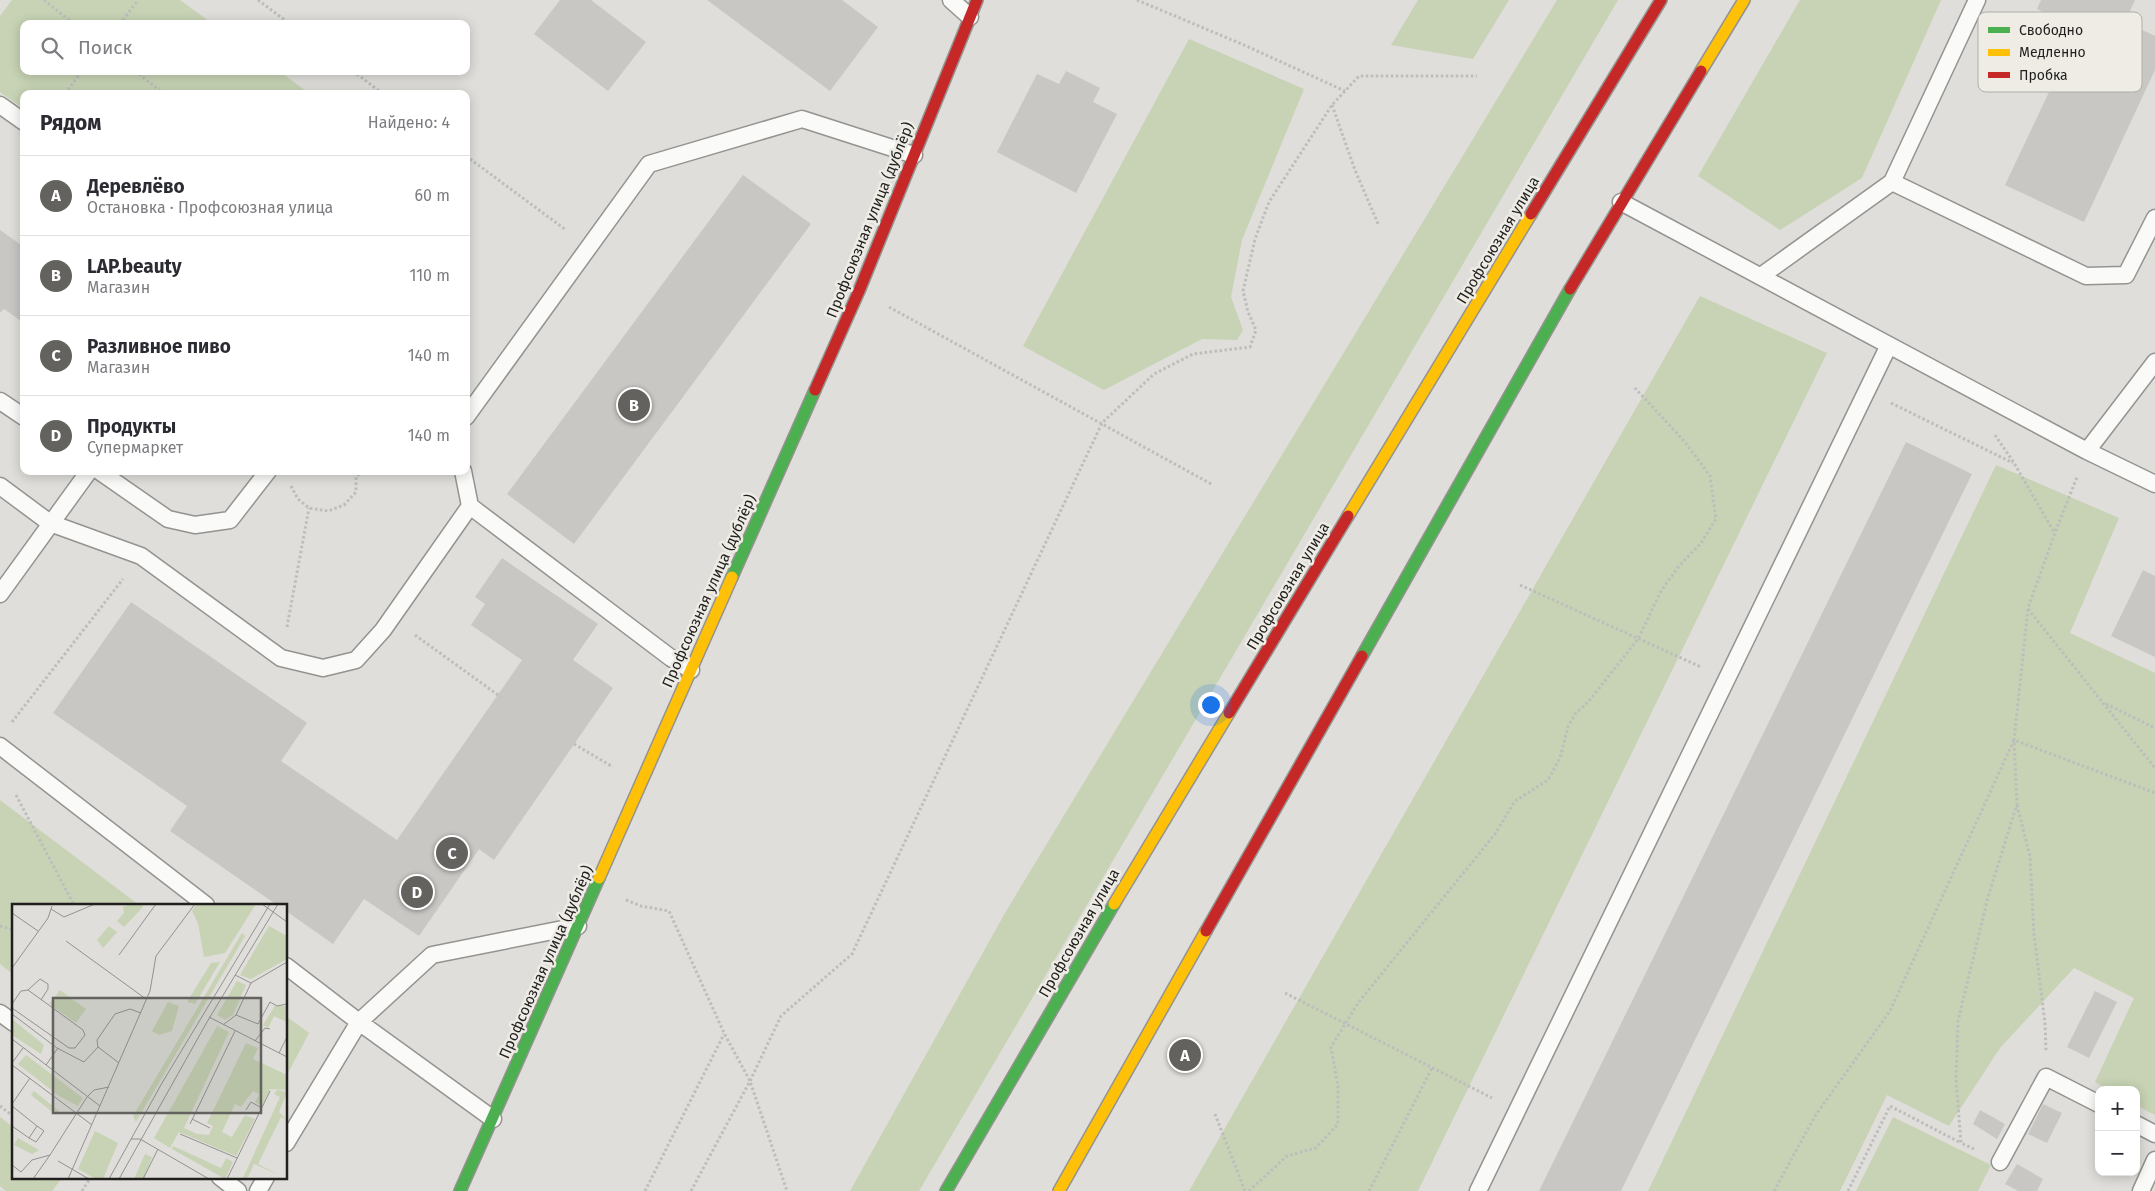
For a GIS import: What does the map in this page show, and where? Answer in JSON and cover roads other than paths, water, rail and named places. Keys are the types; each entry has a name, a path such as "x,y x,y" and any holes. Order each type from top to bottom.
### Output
{"main road":[{"name":"Профсоюзная улица (дублёр)","path":"460,1191 859,291 977,0"},
{"name":"Профсоюзная улица","path":"946,1191 1128,880 1661,0"},
{"path":"1059,1191 1621,202 1744,0"}],"lane":[{"path":"951,0 970,17"},
{"path":"1761,276 1892,182 1977,0"},
{"path":"0,105 20,119"},
{"path":"470,411 649,164 802,119 914,155"},
{"path":"1892,182 2086,276 2126,275 2155,218"},
{"path":"1621,202 2088,451 2155,484"},
{"path":"1478,1191 1889,345"},
{"path":"2088,451 2155,362"},
{"path":"0,400 20,414"},
{"path":"0,594 86,475"},
{"path":"105,475 168,520 195,525 230,520 265,475"},
{"path":"464,475 470,506 671,658 691,670"},
{"path":"0,486 50,523 141,556 281,658 323,668 356,660 392,619 470,506"},
{"path":"0,746 205,904"},
{"path":"288,1140 360,1022 432,955 578,926"},
{"path":"288,968 493,1119"},
{"path":"0,1012 12,1021"},
{"path":"2000,1162 2046,1077 2095,1102"},
{"path":"2140,1126 2155,1134"},
{"path":"2141,1191 2155,1160"},
{"path":"221,1178 238,1191"},
{"path":"258,1191 265,1178"}],"place":[{"name":"LAP.beauty","path":"634,405"},
{"name":"Разливное пиво","path":"452,853"},
{"name":"Продукты","path":"417,892"},
{"name":"Деревлёво","path":"1185,1055"}]}
